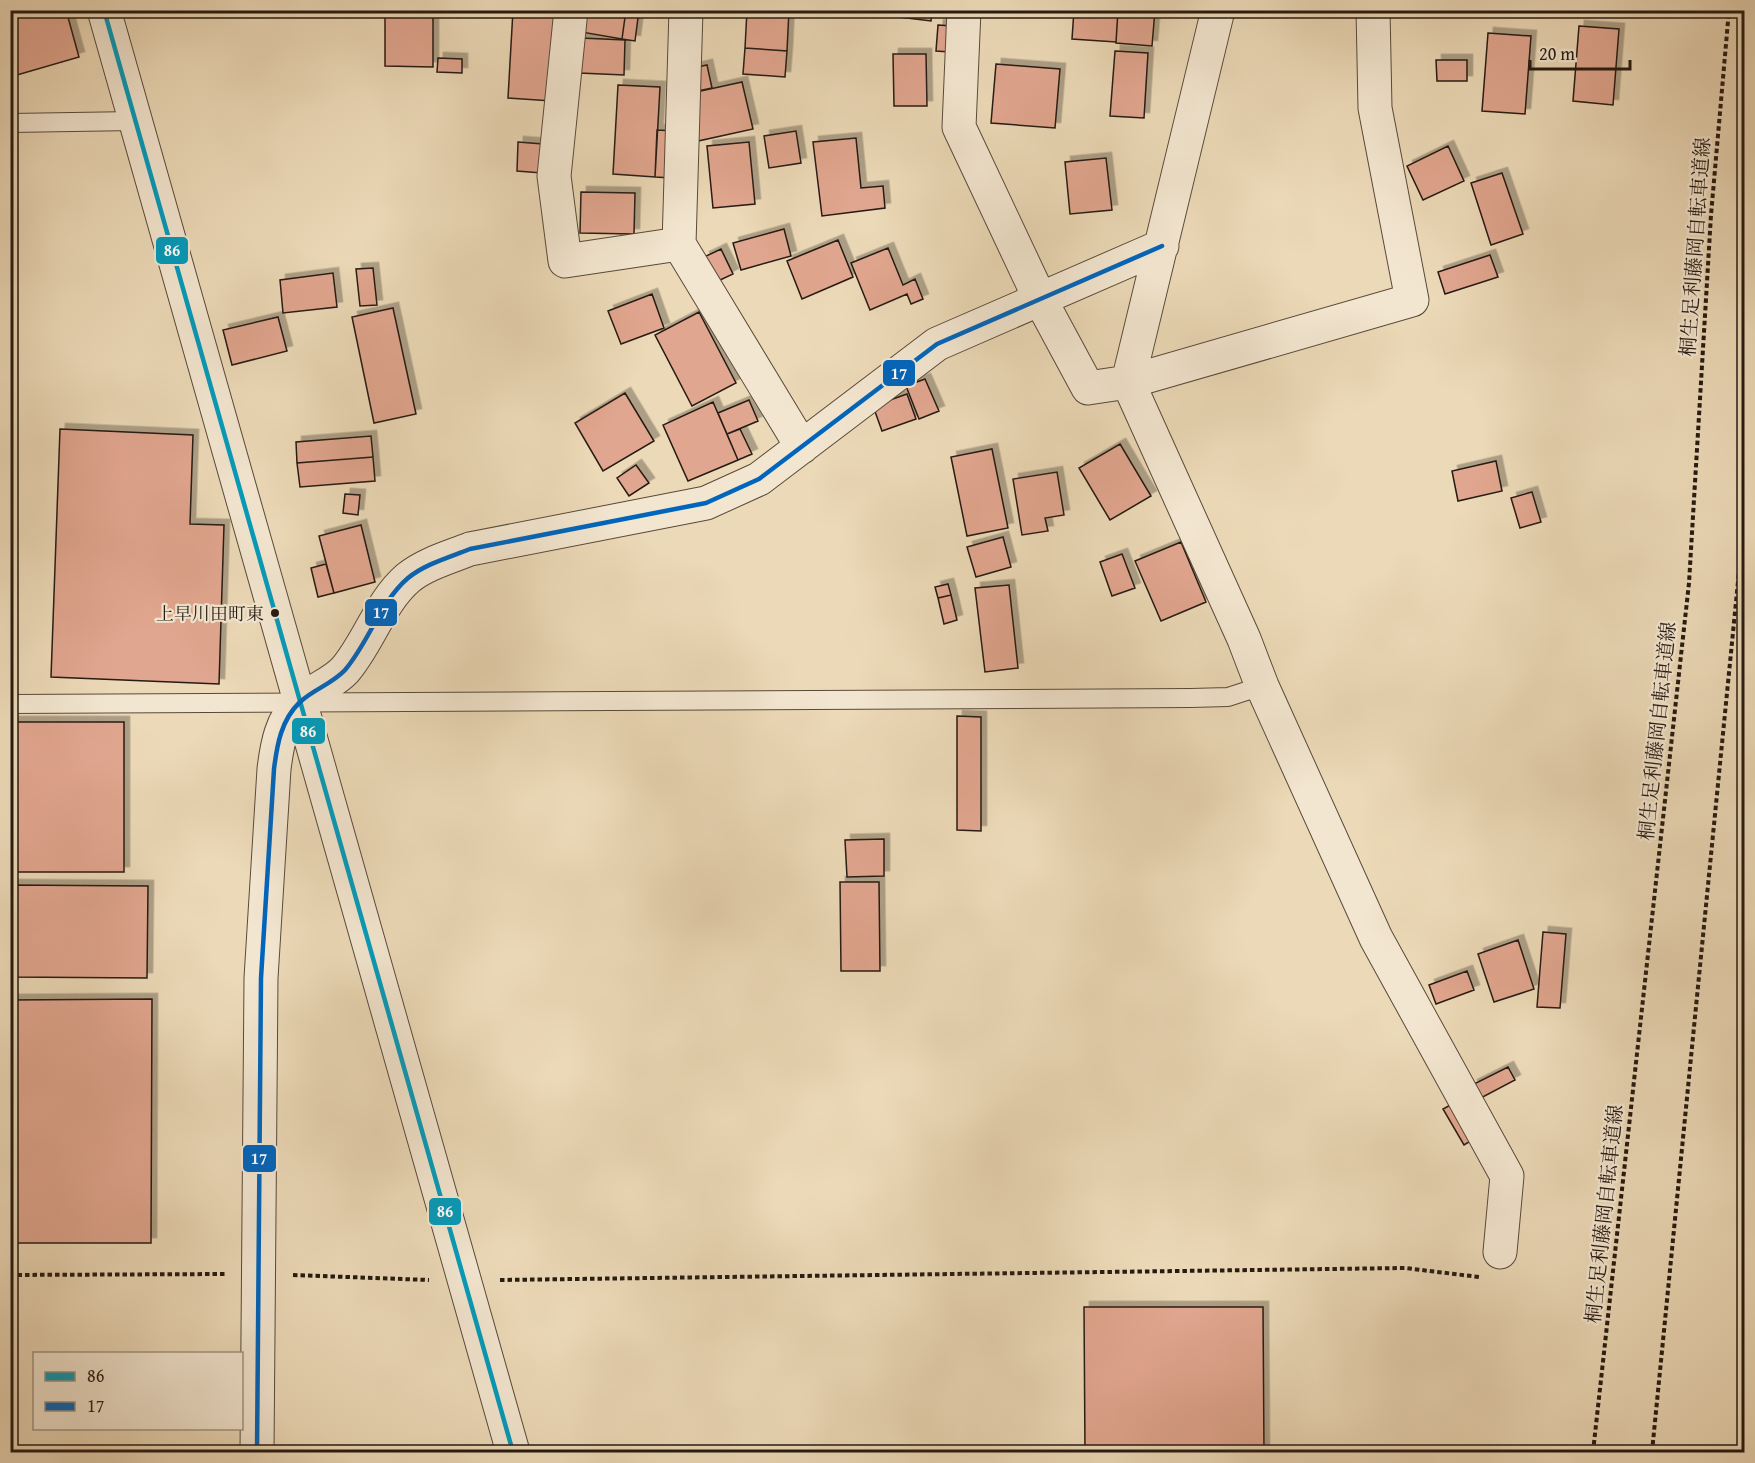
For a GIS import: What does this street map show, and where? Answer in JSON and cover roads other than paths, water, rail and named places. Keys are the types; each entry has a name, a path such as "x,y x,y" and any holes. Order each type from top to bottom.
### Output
{"street":[{"path":"104,10 513,1452"},
{"path":"571,10 554,176 565,261 679,244"},
{"path":"686,10 679,244 802,447"},
{"path":"964,10 959,127 1040,299 1089,388 1128,382 1412,300 1375,108 1373,10"},
{"path":"1218,10 1128,382 1376,938 1507,1176 1500,1252"},
{"path":"257,1452 261,978 274,769 279,736 300,702 333,681 346,669 388,602 408,578 435,563 471,549 706,503 759,478 937,344 1162,246"}],"lane":[{"path":"10,123 135,121"},
{"path":"10,704 1191,698 1228,697 1262,686"}],"place":[{"name":"上早川田町東","path":"275,613"}]}
